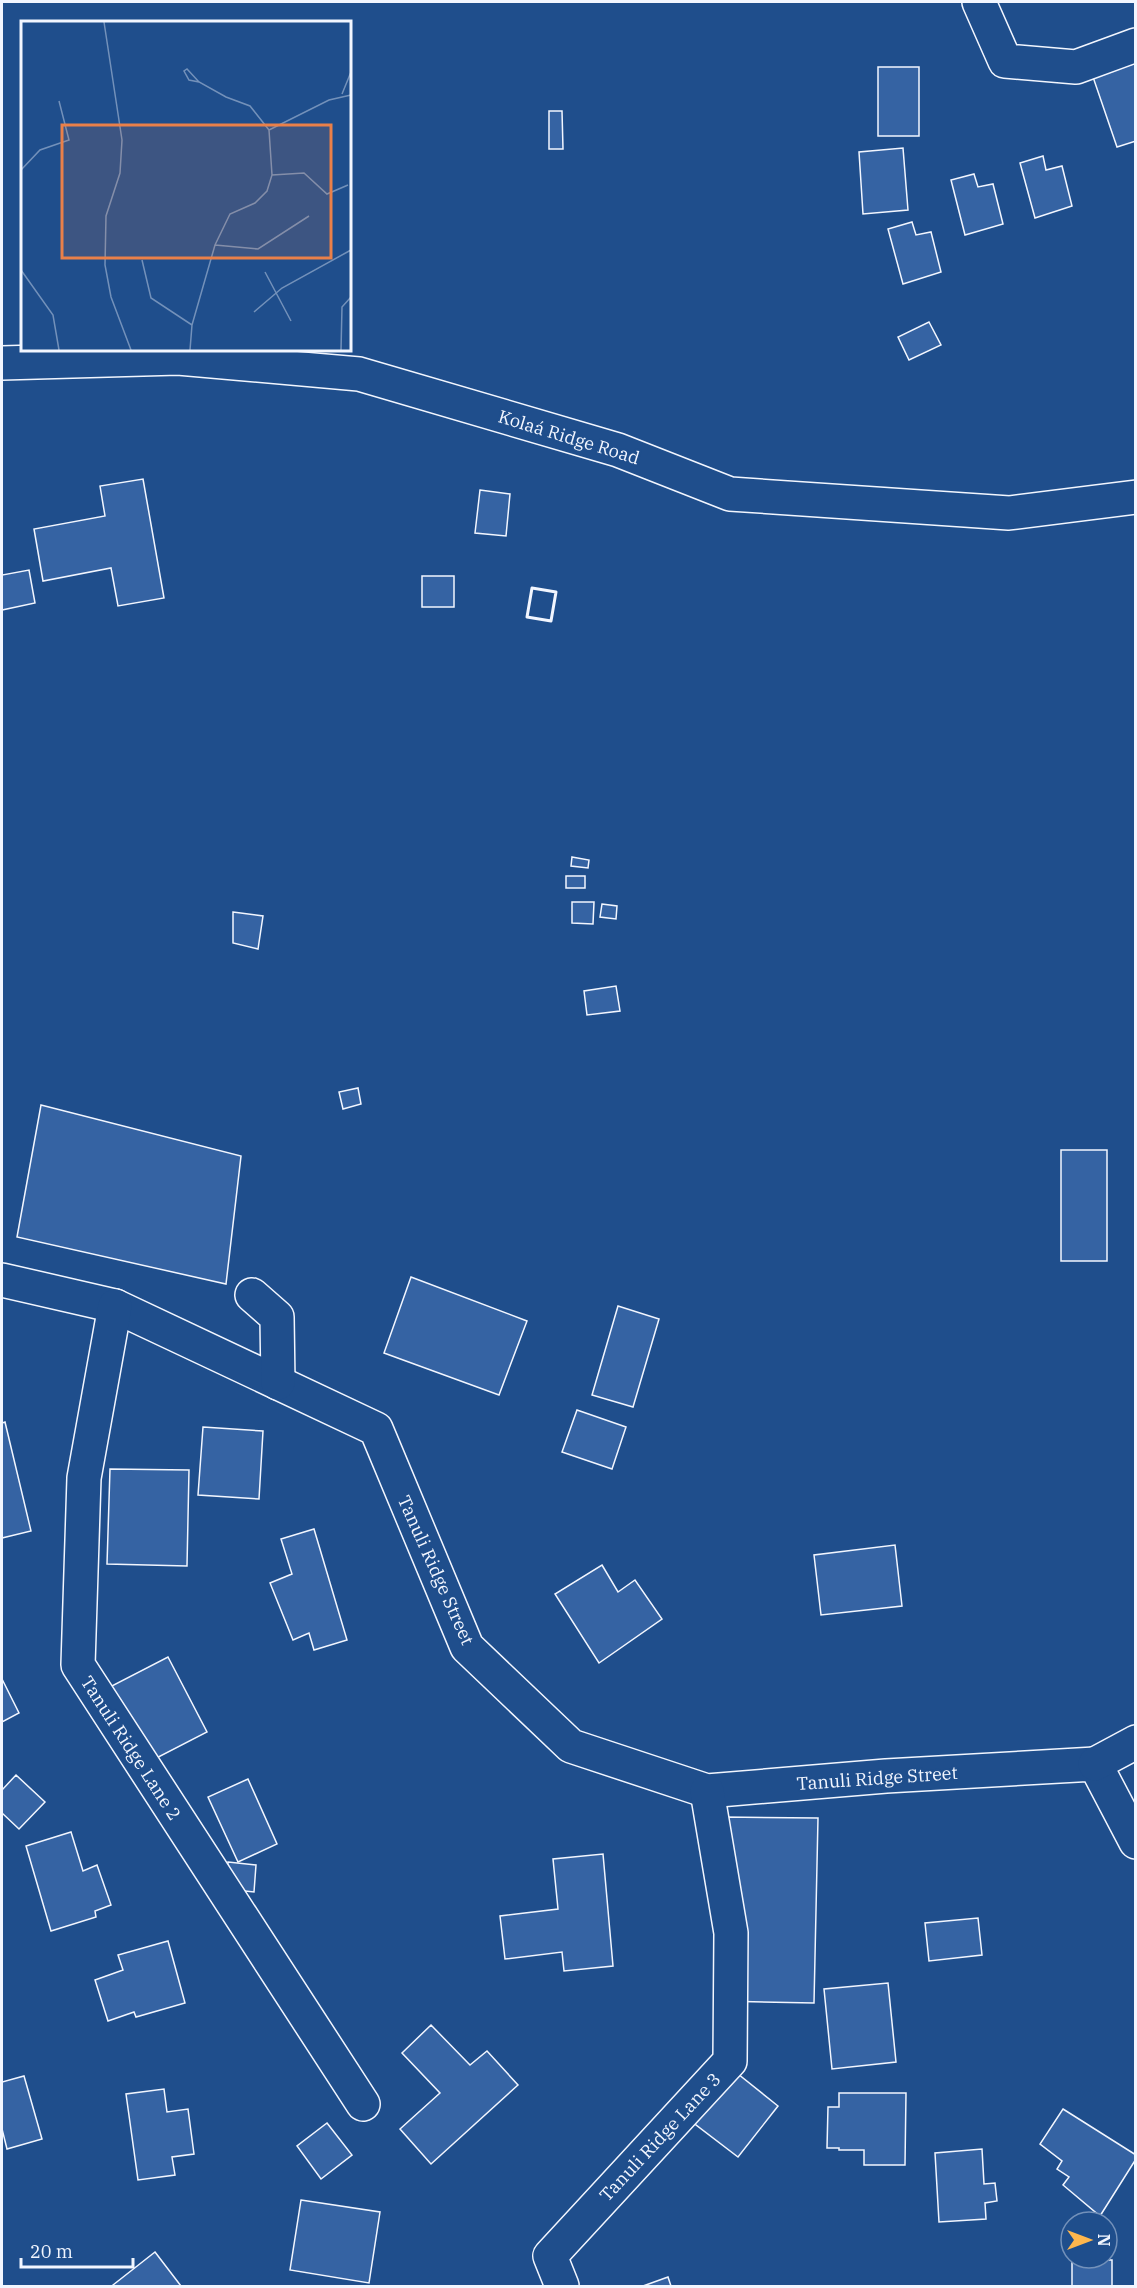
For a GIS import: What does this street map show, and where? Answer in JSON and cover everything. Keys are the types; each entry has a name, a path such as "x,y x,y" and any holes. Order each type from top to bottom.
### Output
{"street":[{"path":"980,2 1005,61 1076,67 1136,45"},
{"name":"Kolaá Ridge Road","path":"2,363 178,358 359,374 618,450 730,494 1009,513 1136,497"},
{"name":"Tanuli Ridge Street","path":"2,1280 115,1306 376,1429 467,1647 571,1746 707,1791 886,1776 1095,1764"},
{"path":"252,1295 278,1317 278,1383"},
{"name":"Tanuli Ridge Lane 2","path":"115,1306 84,1478 78,1665 363,2104"},
{"path":"1136,1742 1095,1764 1136,1842"},
{"name":"Tanuli Ridge Lane 3","path":"562,2286 550,2256 730,2061 731,1933 707,1791"}],"building":[{"path":"1136,63 1136,141 1117,147 1093,77"},
{"path":"878,67 919,67 919,136 878,136"},
{"path":"549,111 562,111 563,149 549,149"},
{"path":"903,148 908,210 863,214 859,152"},
{"path":"1043,156 1046,170 1062,166 1072,206 1035,218 1020,163"},
{"path":"974,174 978,187 993,184 1003,224 965,235 951,180"},
{"path":"912,222 916,235 931,232 941,272 903,284 888,229"},
{"path":"929,322 941,345 909,360 898,337"},
{"path":"143,479 164,598 118,606 111,568 43,581 34,529 105,516 100,486"},
{"path":"480,490 510,494 506,536 475,533"},
{"path":"29,570 35,603 2,610 2,575"},
{"path":"422,576 454,576 454,607 422,607"},
{"path":"572,857 589,860 588,868 571,866"},
{"path":"566,876 585,876 585,888 566,888"},
{"path":"572,902 594,902 593,924 572,923"},
{"path":"602,904 617,906 616,919 600,917"},
{"path":"233,912 263,916 258,949 233,943"},
{"path":"616,986 620,1011 587,1015 584,991"},
{"path":"358,1088 361,1104 343,1109 339,1092"},
{"path":"41,1105 241,1156 226,1284 17,1237"},
{"path":"1061,1150 1107,1150 1107,1261 1061,1261"},
{"path":"411,1277 527,1321 499,1395 384,1353"},
{"path":"618,1306 659,1319 633,1407 592,1395"},
{"path":"577,1410 626,1427 612,1469 562,1452"},
{"path":"5,1422 31,1531 2,1538 2,1423"},
{"path":"203,1427 263,1431 259,1499 198,1495"},
{"path":"110,1469 189,1470 187,1566 107,1564"},
{"path":"314,1529 347,1640 314,1650 309,1633 293,1640 270,1583 292,1574 281,1539"},
{"path":"895,1545 902,1606 821,1615 814,1555"},
{"path":"602,1565 618,1592 635,1580 662,1619 599,1663 555,1594"},
{"path":"168,1657 207,1732 141,1766 102,1691"},
{"path":"2,1679 19,1713 2,1722"},
{"path":"16,1775 45,1802 19,1829 2,1813 2,1790"},
{"path":"248,1779 277,1844 238,1862 208,1797"},
{"path":"723,1817 818,1818 814,2003 720,2001"},
{"path":"71,1832 83,1871 97,1865 111,1905 95,1911 96,1917 51,1931 26,1846"},
{"path":"603,1854 613,1966 564,1971 562,1952 505,1959 500,1916 558,1909 553,1859"},
{"path":"228,1862 256,1865 254,1892 226,1889"},
{"path":"978,1918 982,1955 929,1961 925,1923"},
{"path":"168,1941 185,2003 136,2017 134,2012 108,2021 95,1980 123,1970 118,1955"},
{"path":"888,1983 896,2062 832,2069 824,1989"},
{"path":"431,2025 470,2065 487,2051 518,2085 431,2164 400,2129 440,2093 402,2053"},
{"path":"728,2066 778,2106 738,2157 687,2118"},
{"path":"24,2076 42,2139 7,2149 2,2129 2,2082"},
{"path":"164,2089 167,2112 188,2109 194,2154 172,2157 175,2175 138,2180 126,2094"},
{"path":"839,2093 906,2093 905,2165 864,2165 864,2150 827,2148 828,2107 839,2107"},
{"path":"1063,2109 1136,2155 1136,2159 1104,2210 1093,2210 1063,2185 1069,2177 1057,2169 1062,2161 1040,2144"},
{"path":"327,2123 352,2155 321,2179 297,2146"},
{"path":"982,2149 984,2184 995,2183 997,2201 985,2203 986,2219 939,2222 935,2153"},
{"path":"301,2200 380,2212 369,2283 290,2270"},
{"path":"155,2252 181,2286 113,2285"},
{"path":"1072,2270 1112,2270 1112,2286 1072,2286"},
{"path":"668,2277 671,2286 643,2286"}],"wall":[{"path":"532,588 556,592 551,621 527,617 532,588"}]}
